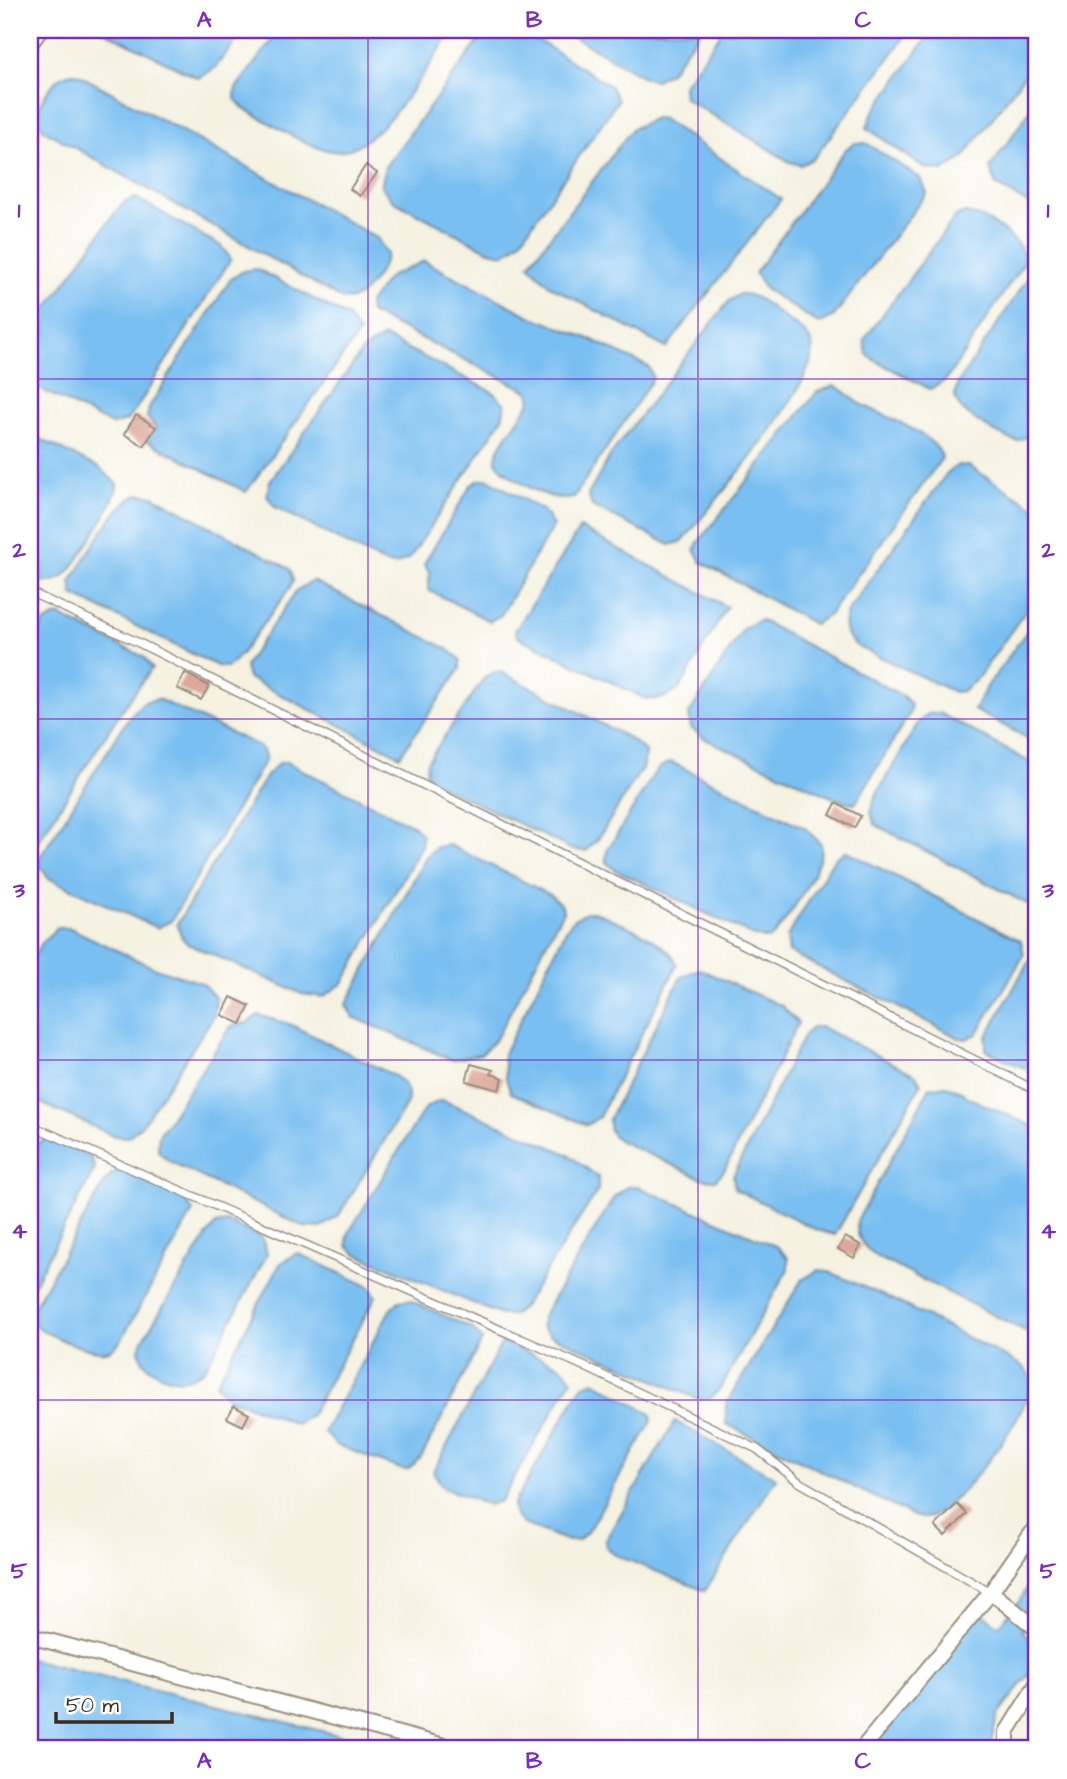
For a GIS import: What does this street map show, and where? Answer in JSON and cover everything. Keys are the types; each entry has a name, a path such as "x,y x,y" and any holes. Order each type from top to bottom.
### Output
{"street":[{"path":"30,44 40,30"},
{"path":"862,1749 991,1592 1037,1526"},
{"path":"1006,1603 1037,1629"},
{"path":"30,1636 455,1749"},
{"path":"1007,1749 1007,1732 1037,1684"}],"lane":[{"path":"30,592 137,642 1037,1091"},
{"path":"30,1125 579,1364 757,1449 799,1482 1006,1603"}],"water":[{"path":"102,30 244,30 214,69 198,78"},
{"path":"280,30 453,30 416,85 383,125 366,140 348,149 331,151 308,144 243,108 235,99 236,88"},
{"path":"487,30 522,30 610,86 618,100 520,242 504,254 489,251 393,201 381,186 385,167"},
{"path":"562,30 701,30 670,72 656,80 645,78"},
{"path":"723,30 910,30 814,158 801,165 790,162 684,98 683,86"},
{"path":"933,30 1037,32 1037,58 963,158 943,171 925,168 867,128 872,114"},
{"path":"76,73 377,238 387,254 376,277 357,297 342,299 44,130 36,117 41,102 50,88 62,77"},
{"path":"1037,100 1037,209 996,185 990,168"},
{"path":"655,118 662,119 781,199 666,348 550,286 529,265 632,129"},
{"path":"855,143 866,143 920,178 927,193 834,316 819,324 765,289 755,273 845,150"},
{"path":"136,198 221,246 231,259 134,412 126,421 112,425 30,384 30,332 117,210 125,202"},
{"path":"965,213 982,218 1011,237 1023,253 1025,261 946,380 930,389 872,359 867,354 864,340 955,217"},
{"path":"424,261 530,316 590,339 649,367 653,378 574,497 556,498 532,489 501,468 496,461 500,447 531,399 528,391 370,313 369,303 389,277"},
{"path":"257,269 348,317 359,333 246,492 147,441 156,427 147,417 150,406 230,280 243,271"},
{"path":"1037,270 1037,432 1017,441 965,412 959,406 955,394 958,383 1032,272"},
{"path":"740,294 759,299 805,333 812,345 810,362 800,386 783,413 740,471 687,536 681,542 670,545 592,506 588,495 611,454 729,301"},
{"path":"384,337 493,392 505,404 502,419 410,558 395,565 384,563 275,507 267,496 270,481 363,350"},
{"path":"834,386 861,404 920,434 930,441 942,458 829,615 814,624 701,562 695,551 697,544 817,392"},
{"path":"30,434 100,468 117,484 104,517 85,548 61,578 49,582 30,577"},
{"path":"958,465 969,466 1037,509 1037,595 977,679 962,691 954,692 858,647 850,639 844,622 847,612 947,473"},
{"path":"488,479 544,511 553,526 501,615 490,621 428,590 430,574 424,564 471,485"},
{"path":"141,494 153,496 290,569 293,581 290,588 241,654 228,667 217,666 73,595 71,582 102,532 121,507"},
{"path":"580,528 727,607 680,688 672,694 659,699 644,698 518,637 515,631"},
{"path":"313,581 448,649 460,659 460,669 400,756 248,678 245,667 248,661 297,590"},
{"path":"58,615 144,657 152,668 30,854 30,647 45,622"},
{"path":"1037,617 1037,743 974,710 986,688"},
{"path":"760,620 903,696 911,704 910,713 855,804 838,800 705,739 691,728 689,714 744,628"},
{"path":"501,672 629,738 645,751 644,765 598,839 586,851 573,850 435,783 426,774 427,762 485,677"},
{"path":"158,699 255,744 263,750 266,759 171,921 157,928 48,878 39,864 40,857 130,716 144,702"},
{"path":"939,713 1037,766 1037,909 874,824 871,811 875,797 918,723 928,714"},
{"path":"286,762 414,826 422,835 421,847 343,983 323,997 302,994 188,944 182,938 177,924 266,776 279,763"},
{"path":"671,762 805,828 821,844 817,865 804,892 773,936 768,939 756,937 615,870 606,862 607,851 654,774 660,767"},
{"path":"449,845 551,895 562,906 563,911 496,1039 481,1054 452,1060 353,1017 346,1005 426,857 437,847"},
{"path":"846,851 1021,941 1024,955 977,1034 966,1039 959,1038 789,952 787,937 834,859"},
{"path":"587,912 595,912 654,940 673,956 677,965 599,1117 587,1125 511,1093 503,1055 567,928 574,919"},
{"path":"57,928 70,928 152,967 202,983 216,998 214,1016 142,1125 128,1137 114,1136 30,1098 30,963 44,940"},
{"path":"1037,956 1037,1074 986,1050 986,1038 1027,964"},
{"path":"699,969 782,1006 798,1023 724,1171 715,1180 703,1179 620,1141 612,1134 609,1126 609,1119 681,977"},
{"path":"258,1015 289,1024 395,1076 408,1092 406,1105 339,1215 321,1228 304,1227 169,1161 158,1151 159,1135 231,1026 247,1023"},
{"path":"821,1027 916,1075 921,1084 835,1235 817,1230 735,1189 733,1176 804,1035 812,1028"},
{"path":"945,1086 959,1090 969,1098 1037,1128 1037,1337 877,1257 864,1246 859,1237 857,1221 930,1087"},
{"path":"442,1100 568,1154 598,1177 598,1190 525,1304 514,1315 501,1315 358,1255 347,1246 348,1234 421,1114 428,1106"},
{"path":"52,1139 91,1157 95,1169 30,1291 30,1151 41,1141"},
{"path":"125,1171 183,1196 193,1211 122,1339 110,1350 98,1351 78,1346 46,1332 33,1322 32,1310 105,1182 114,1172"},
{"path":"629,1186 636,1186 778,1247 788,1258 788,1269 720,1389 710,1399 698,1399 550,1335 542,1327 542,1317 615,1196"},
{"path":"228,1222 262,1238 267,1255 207,1365 192,1377 184,1379 159,1374 143,1362 139,1350 141,1343 207,1235 216,1224"},
{"path":"297,1253 370,1287 376,1296 311,1415 296,1424 226,1397 216,1384 280,1264"},
{"path":"818,1270 827,1271 896,1301 1021,1365 1030,1376 1031,1384 1027,1397 991,1458 958,1496 943,1510 930,1517 909,1514 726,1424 726,1404 801,1281"},
{"path":"409,1300 472,1328 482,1340 422,1456 409,1469 403,1470 336,1445 324,1432 390,1310 399,1301"},
{"path":"502,1342 561,1366 572,1379 500,1501 488,1505 444,1488 433,1472"},
{"path":"594,1381 651,1414 652,1421 588,1531 579,1540 568,1541 523,1524 515,1516 513,1505 582,1386"},
{"path":"675,1421 776,1478 705,1591 615,1555 606,1547 605,1541"},
{"path":"1037,1534 1037,1613 1022,1631 1037,1644 1037,1664 998,1715 989,1749 869,1749 977,1610 999,1626 1020,1601 1033,1575 1017,1557"},
{"path":"30,1659 395,1749 30,1749"}],"building":[{"path":"366,165 377,173 360,196 350,189"},
{"path":"136,415 156,427 144,446 124,434"},
{"path":"185,673 209,686 201,700 177,688"},
{"path":"836,803 861,816 854,828 830,815"},
{"path":"231,997 250,1006 241,1024 222,1015"},
{"path":"471,1064 493,1070 491,1074 503,1078 499,1090 466,1081"},
{"path":"845,1237 861,1245 854,1258 838,1249"},
{"path":"234,1406 249,1414 243,1426 227,1418"},
{"path":"957,1504 967,1514 945,1536 935,1526"}]}
